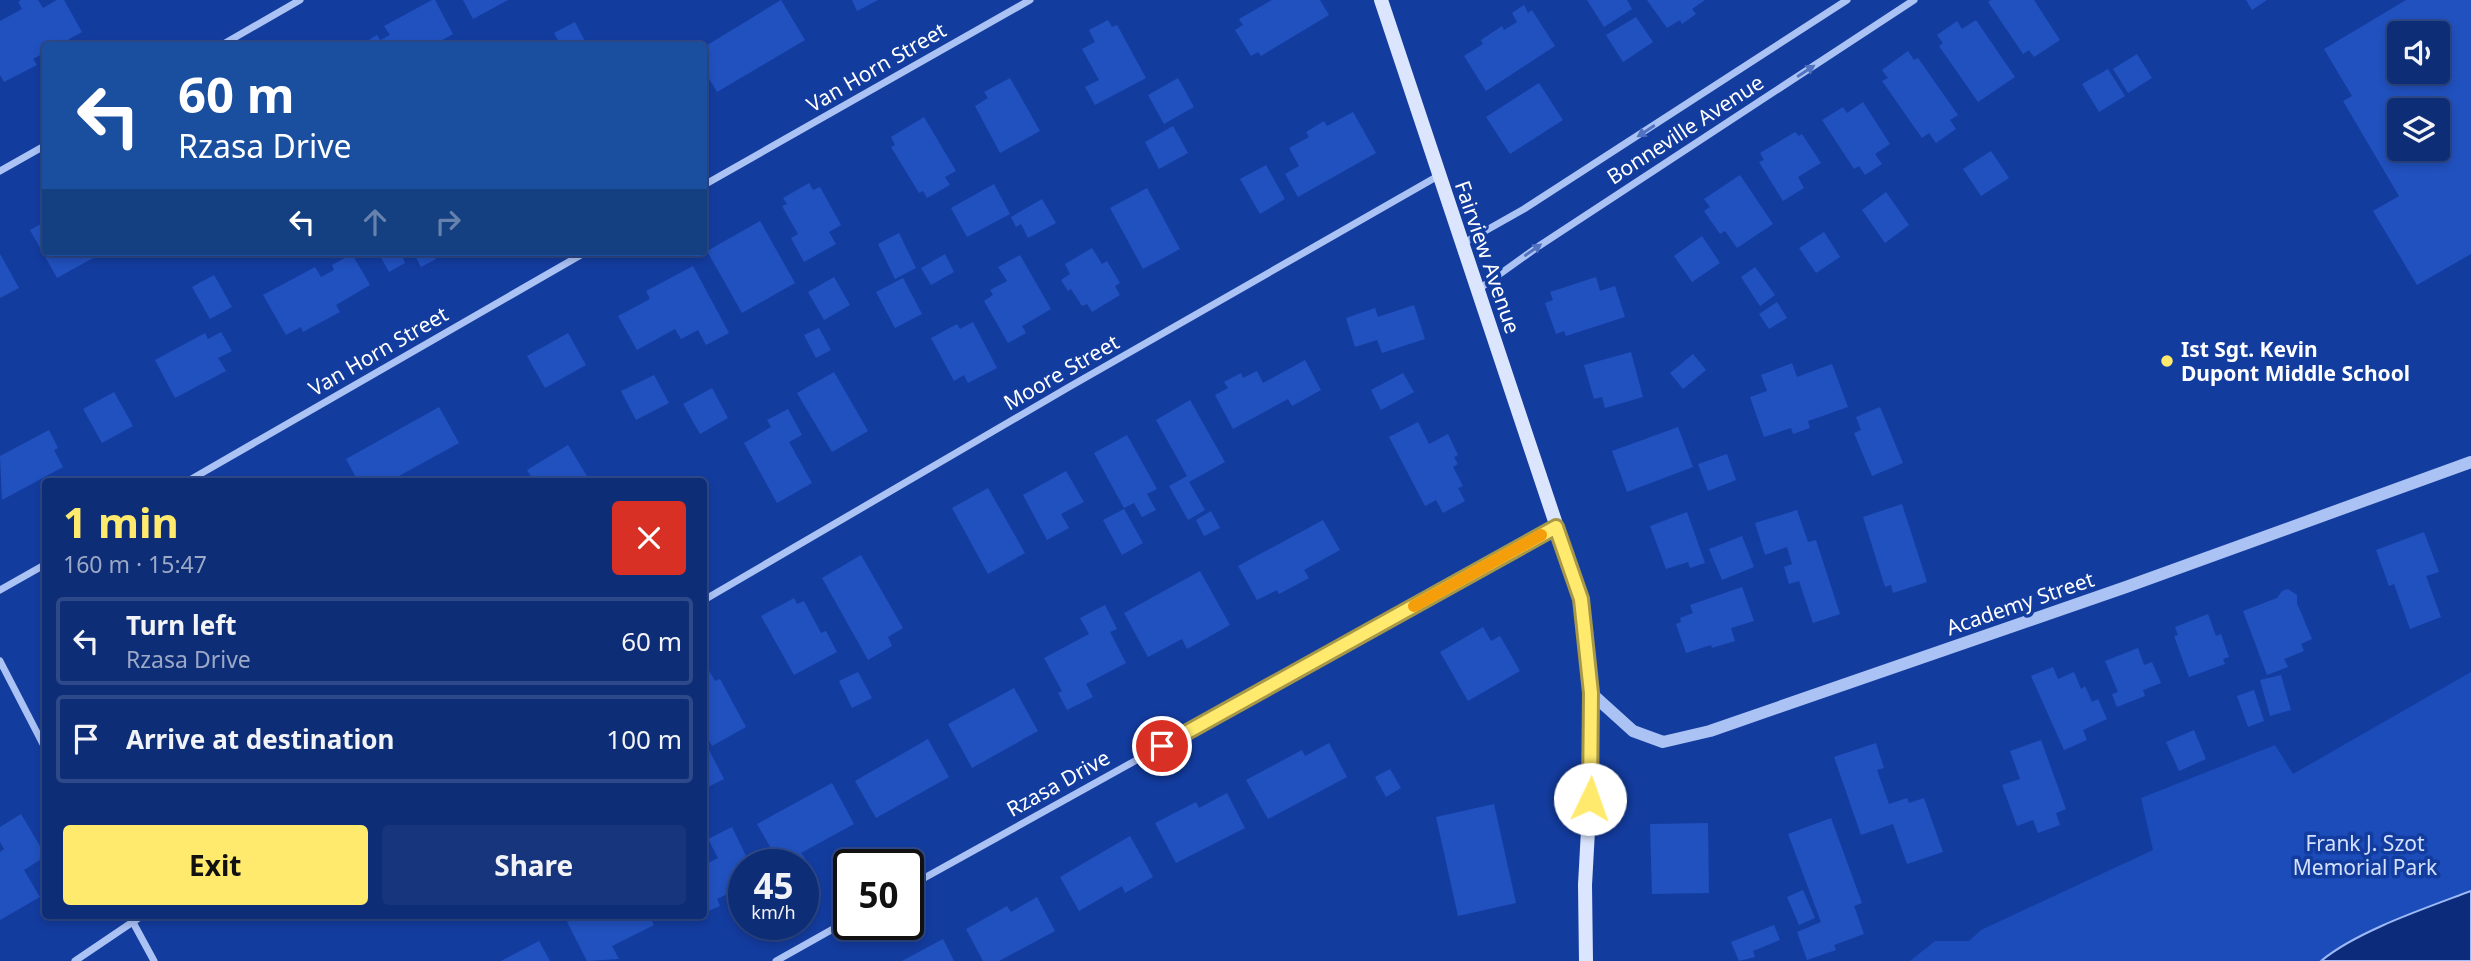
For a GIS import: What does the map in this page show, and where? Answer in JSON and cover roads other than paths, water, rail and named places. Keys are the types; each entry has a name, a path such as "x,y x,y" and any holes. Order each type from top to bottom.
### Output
{"main road":[{"name":"Fairview Avenue","path":"1381,0 1581,599 1591,693 1592,757 1586,885 1586,961"}],"street":[{"path":"227,42 300,0"},
{"name":"Van Horn Street","path":"707,183 1030,0"},
{"name":"Bonneville Avenue","path":"1462,244 1524,209 1847,0"},
{"name":"Bonneville Avenue","path":"1478,290 1539,246 1913,0"},
{"path":"0,172 42,147"},
{"name":"Moore Street","path":"707,598 1438,176"},
{"name":"Van Horn Street","path":"193,478 579,256"},
{"name":"Academy Street","path":"1591,693 1633,731 1663,742 1710,731 2126,587 2471,462"},
{"name":"Rzasa Drive","path":"924,878 1556,527"},
{"path":"0,590 42,566"},
{"path":"0,661 42,742"},
{"path":"75,961 130,919"},
{"path":"132,919 154,961"},
{"path":"776,961 833,929"}],"place":[{"name":"Ist Sgt. Kevin Dupont Middle School","path":"2167,361"}],"park label":[{"name":"Frank J. Szot Memorial Park","path":"2365,855"}]}
